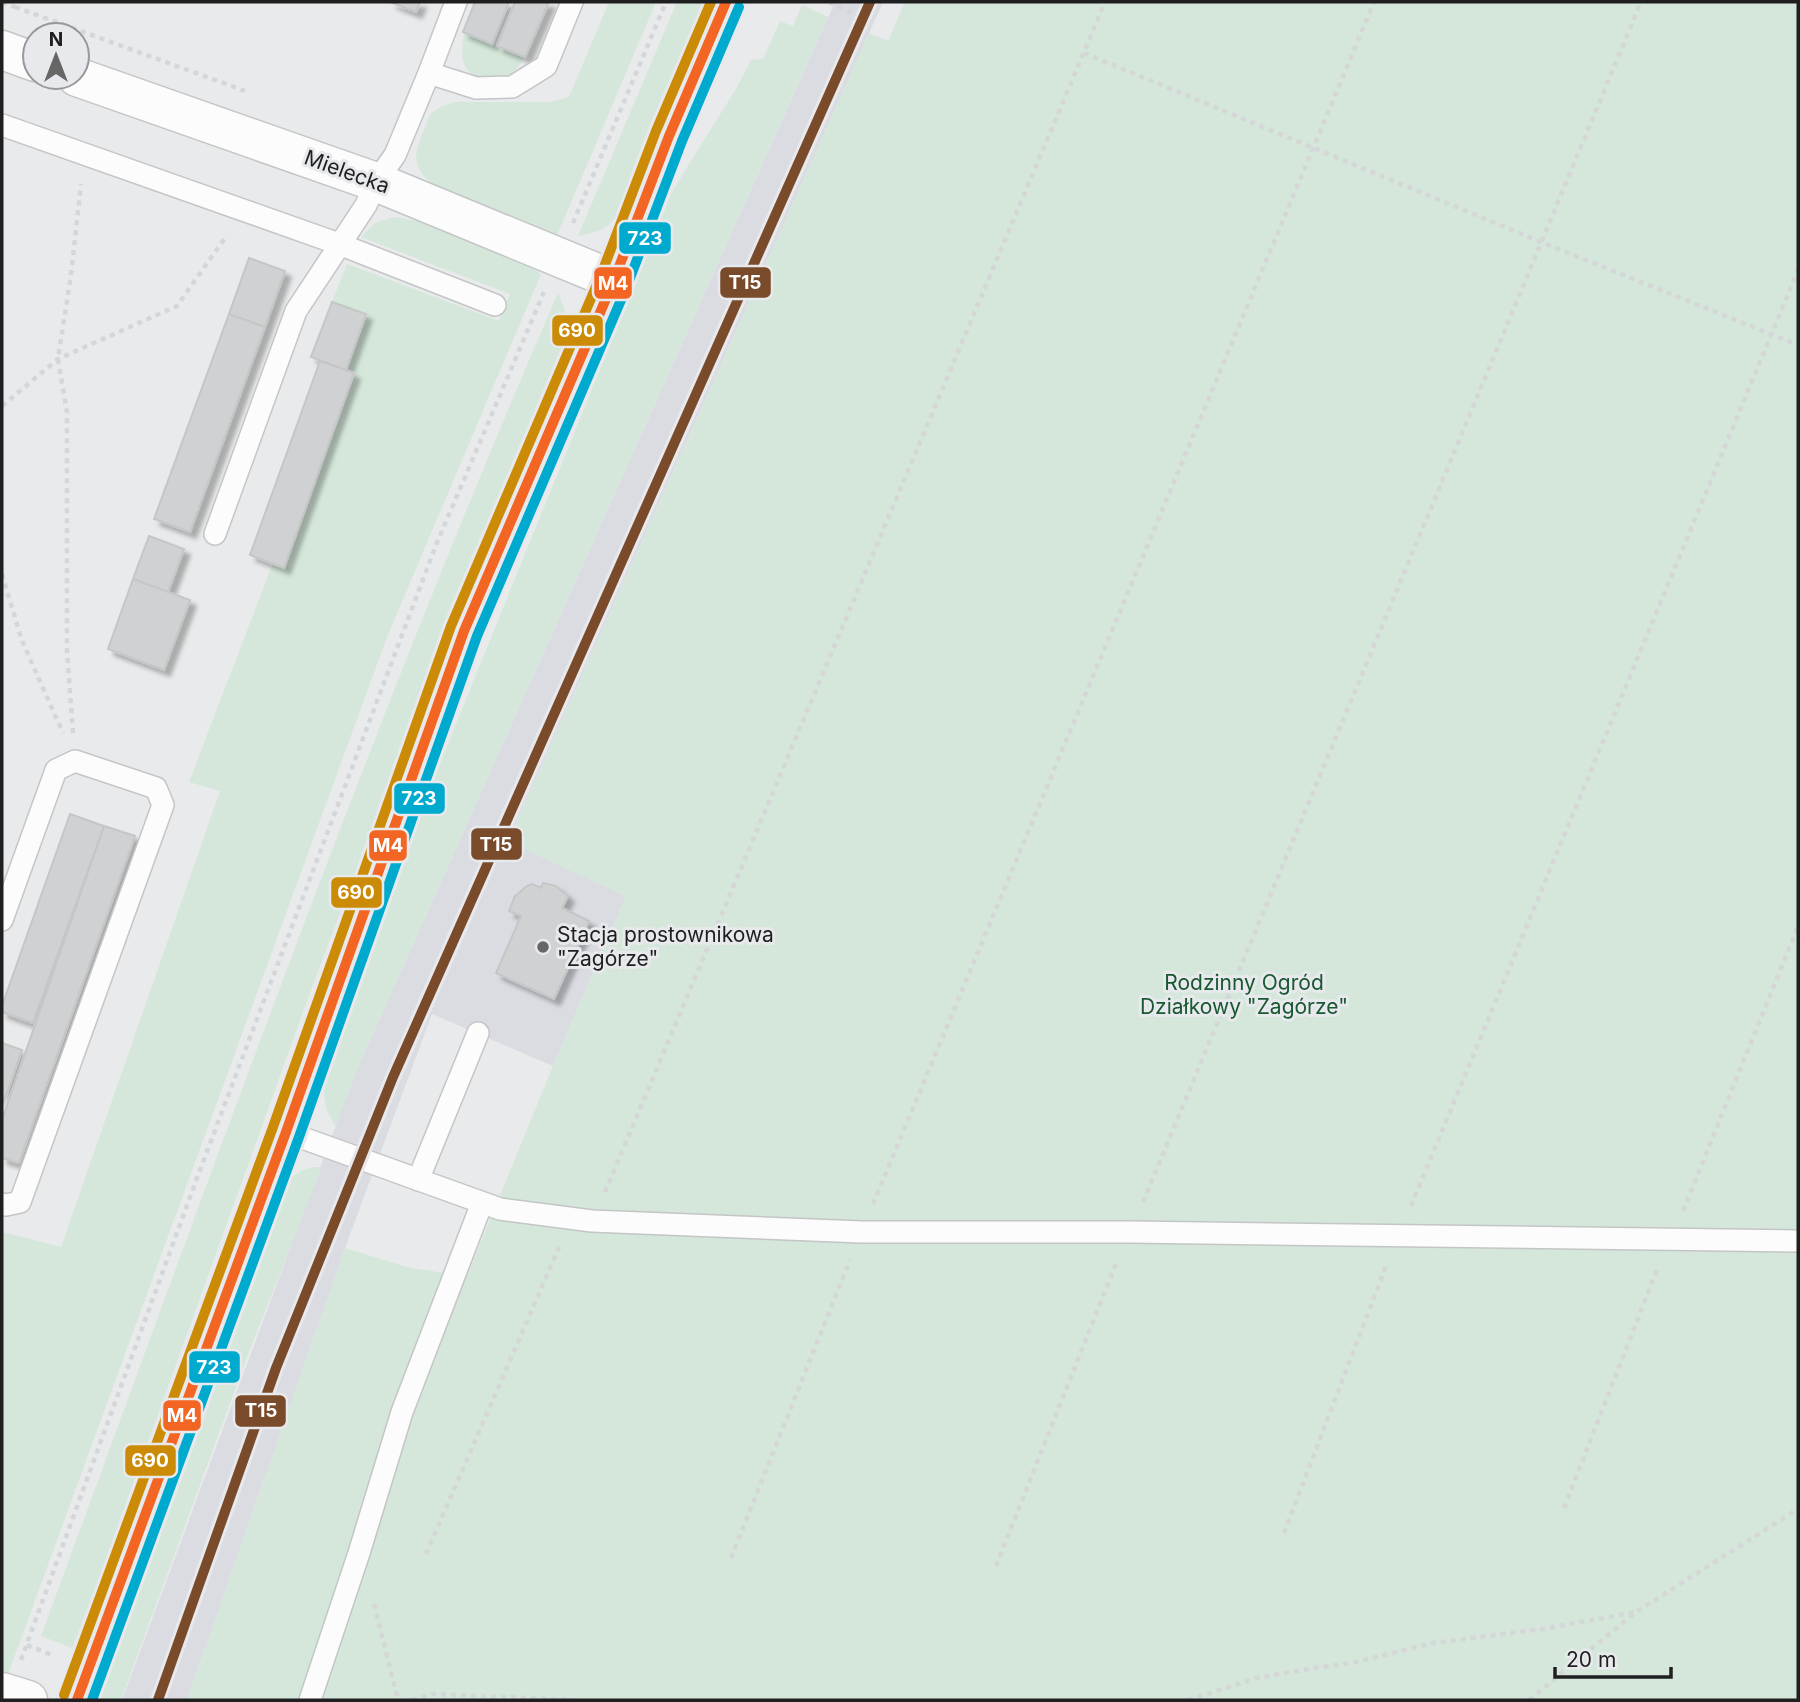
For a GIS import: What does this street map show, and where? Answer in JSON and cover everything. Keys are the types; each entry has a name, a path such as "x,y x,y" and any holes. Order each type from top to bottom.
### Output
{"street":[{"path":"77,1700 286,1132 464,631 614,280 669,136 726,2"},
{"path":"2,50 21,57"},
{"name":"Mielecka","path":"91,82 376,182 614,280"}],"lane":[{"path":"215,534 296,311 366,205 376,182 395,155 456,2"},
{"path":"429,73 476,88 512,87 546,66 572,2"},
{"path":"2,125 339,244 495,305"},
{"path":"2,920 56,769 75,761 156,788 163,805 20,1202 2,1204"},
{"path":"418,1180 478,1033"},
{"path":"286,1132 500,1209 582,1220 862,1232 1131,1232 1798,1241"},
{"path":"310,1700 402,1412 482,1203"}],"path":[{"path":"2,2 16,4 245,91"},
{"path":"13,1695 197,1178 436,545 666,2"},
{"path":"829,2 874,23"},
{"path":"426,1554 582,1220 1105,2"},
{"path":"731,1558 862,1232 1374,2"},
{"path":"996,1566 1113,1271 1641,2"},
{"path":"1084,53 1798,345"},
{"path":"75,761 66,650 66,412 58,359 85,155"},
{"path":"2,406 58,359 177,306 244,211"},
{"path":"1284,1533 1399,1235 1798,270"},
{"path":"2,574 22,641 75,761"},
{"path":"1529,1700 1636,1612 1798,1509"},
{"path":"359,1553 398,1700"},
{"path":"1188,1700 1256,1678 1352,1663 1433,1643 1543,1629 1636,1612"},
{"path":"412,1700 432,1694 574,1700"}],"shaded area":[{"path":"835,2 883,2 508,841 626,896 553,1066 432,1014 345,1248 187,1700 122,1700 355,1074"}],"green space":[{"path":"609,2 656,2 556,238 432,184 425,177 416,159 418,146 432,113 454,102 550,102 569,97"},
{"path":"677,2 706,2 625,202 607,226 578,236"},
{"name":"Rodzinny Ogród Działkowy \"Zagórze\"","path":"905,2 1798,2 1798,1700 187,1700 345,1248 410,1268 467,1276 626,896 508,842 869,33 888,41"},
{"path":"802,5 828,17 355,1074 336,1126 325,1101 325,1073 415,825 672,192 751,60 763,59 780,21 793,26"},
{"path":"464,33 525,57 508,75 496,78 479,77 472,74 464,63"},
{"path":"394,217 416,221 514,257 541,274 387,637 7,1677 2,1675 2,1232 61,1247 220,791 189,782 273,563 281,566 356,373 347,368 367,316 332,302 347,264 499,321 510,294 361,237 375,223"},
{"path":"558,293 567,316 567,330 556,369 434,662 310,993 72,1648 41,1636 227,1129 354,793 420,625"},
{"path":"313,1167 322,1167 247,1357 121,1700 100,1700 286,1181"}],"building":[{"path":"390,2 420,2 416,12"},
{"path":"475,2 509,2 492,44 463,32"},
{"path":"515,2 549,2 525,57 497,46"},
{"path":"249,258 285,271 265,327 229,314"},
{"path":"332,302 366,314 346,370 311,357"},
{"path":"229,314 265,327 190,532 154,519"},
{"path":"320,361 354,373 284,568 250,555"},
{"path":"149,536 184,549 168,592 133,579"},
{"path":"133,579 190,600 164,670 108,649"},
{"path":"70,814 104,826 33,1023 2,1012 2,1006"},
{"path":"104,826 135,836 19,1163 2,1158 2,1120"},
{"name":"Stacja prostownikowa \"Zagórze\"","path":"543,883 556,886 568,896 562,908 589,921 554,999 496,973 521,916 509,911 515,896 527,886 532,884 541,888"},
{"path":"2,1043 22,1050 2,1107"}],"transit line":[{"name":"690","path":"64,1695 273,1127 451,626 601,275 656,131 711,2"},
{"name":"M4","path":"77,1700 286,1132 464,631 614,280 669,136 726,2"},
{"name":"T15","path":"158,1700 276,1368 393,1077 870,2"},
{"name":"723","path":"92,1700 299,1137 477,636 627,286 682,141 739,7"}],"place":[{"name":"Stacja prostownikowa \"Zagórze\"","path":"543,947"}]}
